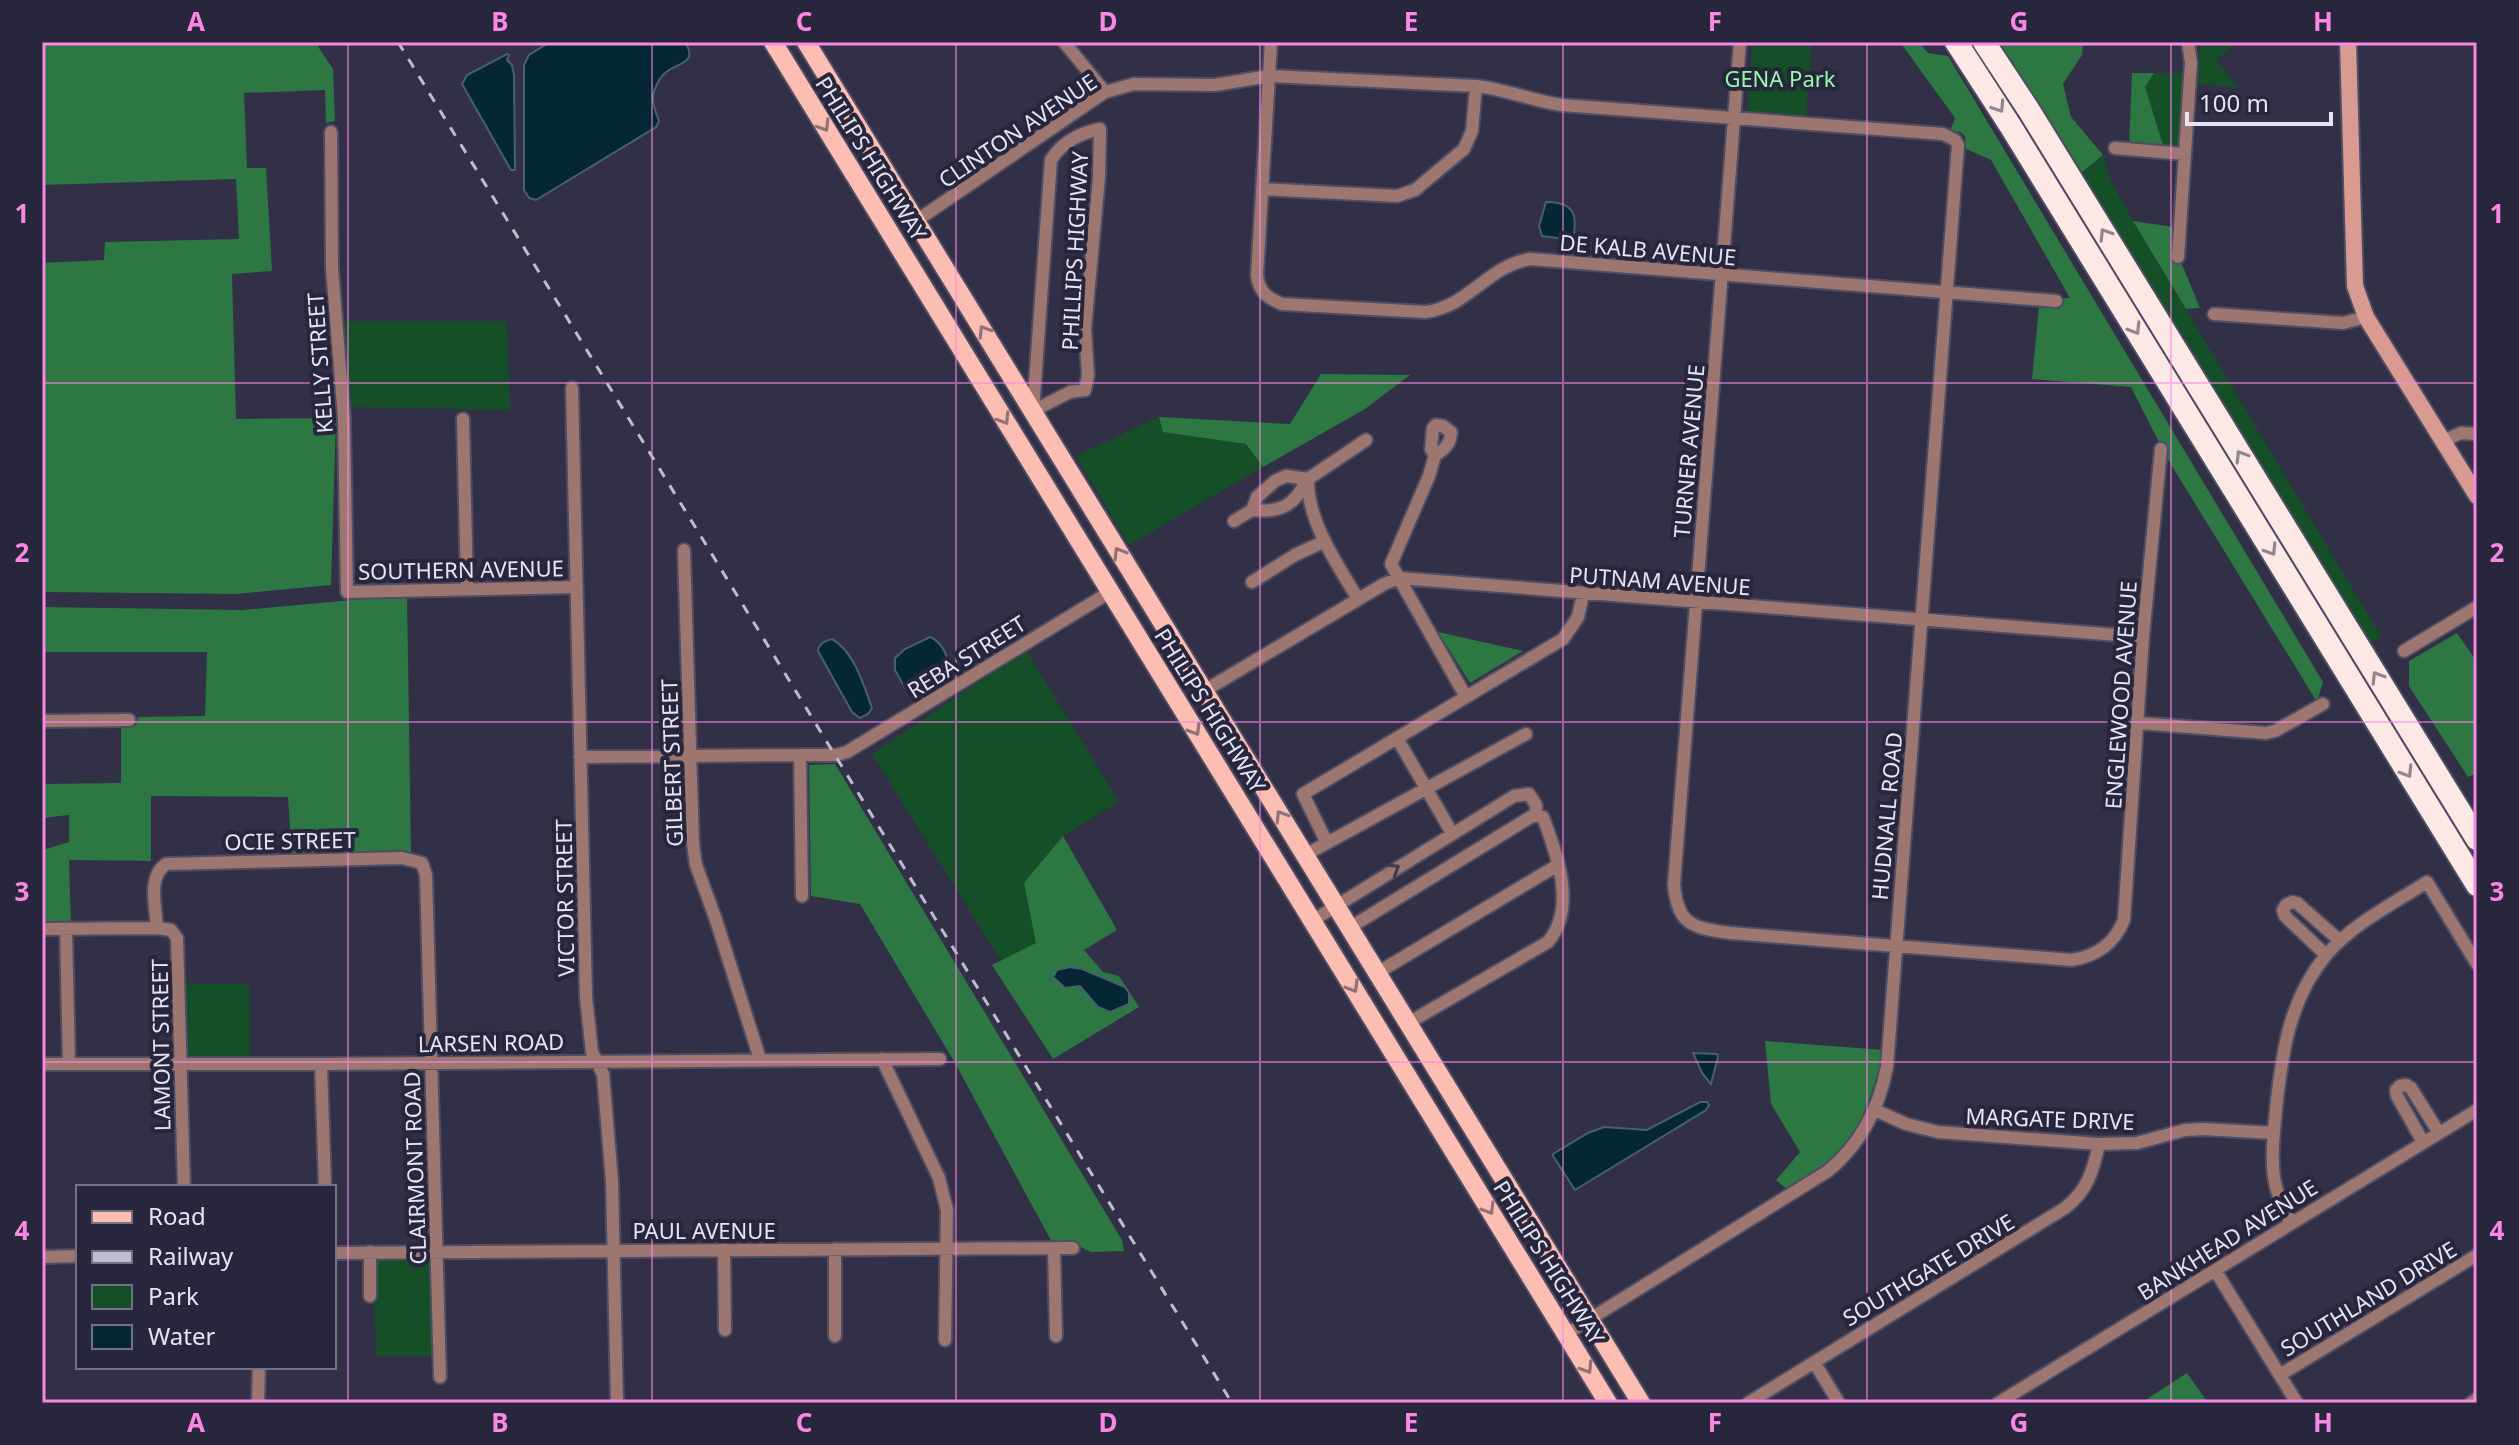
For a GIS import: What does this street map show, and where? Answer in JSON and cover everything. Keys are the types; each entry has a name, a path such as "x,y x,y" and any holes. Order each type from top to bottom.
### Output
{"highway":[{"path":"1956,42 2477,885"},
{"path":"1984,42 2477,839"}],"main road":[{"name":"PHILIPS HIGHWAY","path":"773,42 1608,1403"},
{"name":"PHILIPS HIGHWAY","path":"806,42 1641,1403"},
{"path":"2348,42 2355,286 2366,317 2477,496"},
{"path":"1110,592 1134,594 1152,620 1164,626"},
{"path":"1149,655 1163,662 1180,688 1191,692 1204,691"}],"street":[{"path":"1064,42 1105,92"},
{"path":"1271,42 1262,189 1397,196 1415,190 1470,141 1476,86"},
{"name":"TURNER AVENUE","path":"1740,42 1674,884 1679,911 1701,929 1896,946"},
{"path":"2178,257 2191,63 2188,42"},
{"path":"2191,63 2198,42"},
{"name":"CLINTON AVENUE","path":"916,221 1105,92 1134,84 1201,85 1269,76 1476,86 1562,105 1943,134 1955,140"},
{"name":"PHILLIPS HIGHWAY","path":"1100,129 1099,177 1085,329 1088,375 1085,390 1070,392 1033,411 1051,160 1062,145 1088,131 1100,129"},
{"name":"KELLY STREET","path":"331,132 332,268 344,419 347,592"},
{"name":"HUDNALL ROAD","path":"1566,1334 1828,1171 1848,1154 1875,1110 1887,1067 1959,150 1955,140"},
{"path":"2115,148 2184,154"},
{"name":"DE KALB AVENUE","path":"1262,189 1258,286 1270,299 1282,304 1425,312 1451,306 1502,267 1530,259 2056,301"},
{"path":"2214,314 2343,323 2366,317"},
{"name":"VICTOR STREET","path":"572,388 586,997 590,1038 603,1074 612,1181 617,1403"},
{"path":"463,419 467,588"},
{"path":"2443,441 2461,433 2477,434"},
{"path":"1234,521 1252,510 1264,511 1284,506 1299,497 1308,479 1366,440"},
{"name":"ENGLEWOOD AVENUE","path":"1896,946 2072,960 2096,953 2113,940 2124,920 2143,637 2161,449"},
{"path":"1435,455 1391,564 1466,697"},
{"path":"1252,510 1257,497 1275,481 1286,476 1308,479"},
{"path":"1308,479 1309,498 1325,541 1358,599"},
{"path":"1275,481 1284,506"},
{"path":"1252,582 1295,555 1325,541"},
{"name":"GILBERT STREET","path":"684,550 696,865 760,1059"},
{"path":"1204,691 1399,578"},
{"name":"PUTNAM AVENUE","path":"1399,578 2143,637"},
{"name":"SOUTHERN AVENUE","path":"347,592 577,587"},
{"name":"REBA STREET","path":"800,755 842,753 860,746 1110,592"},
{"path":"1327,843 1303,794 1563,639 1578,617 1583,594"},
{"path":"2404,651 2477,607"},
{"path":"2138,723 2266,733 2323,704"},
{"path":"42,721 129,720"},
{"path":"1305,855 1526,734"},
{"path":"1397,738 1452,833"},
{"path":"580,757 800,755 802,896"},
{"path":"1312,921 1514,796 1529,794 1536,805 1536,816"},
{"path":"1349,928 1510,829 1536,816 1543,817 1556,853 1562,888 1560,923 1548,942 1408,1023"},
{"name":"OCIE STREET","path":"160,869 175,862 402,858 422,863"},
{"name":"CLAIRMONT ROAD","path":"422,863 426,875 440,1377"},
{"path":"1377,973 1558,865"},
{"name":"LAMONT STREET","path":"160,869 154,882 157,928 171,930 177,938 184,1185"},
{"path":"2291,1223 2274,1180 2274,1133 2281,1063 2289,1024 2306,986 2326,955 2372,917 2427,882 2477,964"},
{"path":"2326,955 2285,916 2283,910 2286,905 2297,903 2340,941"},
{"path":"42,929 157,928"},
{"path":"66,929 69,1064"},
{"path":"882,1059 939,1178 947,1210 945,1340"},
{"name":"LARSEN ROAD","path":"42,1064 940,1059"},
{"path":"321,1064 325,1185"},
{"path":"2423,1142 2397,1096 2396,1090 2400,1086 2411,1088 2439,1133"},
{"name":"MARGATE DRIVE","path":"1875,1110 1906,1124 1938,1132 2099,1144 2137,1143 2185,1130 2274,1133"},
{"name":"BANKHEAD AVENUE","path":"1998,1403 2477,1110"},
{"name":"SOUTHGATE DRIVE","path":"1748,1403 2065,1208 2086,1188 2099,1144"},
{"name":"PAUL AVENUE","path":"336,1253 1073,1248"},
{"path":"835,1249 835,1336"},
{"path":"1054,1249 1056,1336"},
{"path":"724,1250 725,1330"},
{"path":"370,1252 370,1296"},
{"name":"SOUTHLAND DRIVE","path":"2280,1375 2477,1255"},
{"path":"42,1257 76,1256"},
{"path":"2215,1270 2297,1403"},
{"path":"1814,1362 1839,1403"},
{"path":"258,1403 259,1369"},
{"path":"2471,1403 2477,1399"}],"green space":[{"path":"42,42 315,42 333,69 335,121 326,123 325,90 244,93 247,168 266,168 272,271 232,274 236,419 336,418 331,585 236,594 42,592 42,263 104,260 105,242 239,239 236,179 42,185"},
{"name":"GENA Park","path":"1753,42 1812,43 1806,117 1747,113"},
{"path":"1900,42 1919,42 1928,53 1948,56 2323,682 2317,702 2167,458 2131,387 2032,379 2039,306 2060,308 2061,298 2070,298 1991,160 1966,149 1965,136 1950,131 1955,118"},
{"path":"1999,42 2083,42 2082,55 2063,84 2071,117 2103,155 2082,172"},
{"path":"2201,42 2237,42 2216,60 2237,88 2194,83"},
{"path":"2132,73 2154,73 2145,87 2164,148 2129,146"},
{"path":"2154,73 2185,73 2179,144 2174,148 2164,148 2144,87"},
{"path":"2103,155 2110,179 2133,221 2381,636 2371,643 2082,172"},
{"path":"2133,221 2174,227 2171,262 2181,262 2200,308 2186,309"},
{"path":"342,321 507,321 510,410 348,407"},
{"path":"1321,374 1410,375 1365,409 1263,467 1246,444 1163,432 1159,417 1290,424"},
{"path":"1159,417 1164,432 1246,444 1263,467 1129,545 1076,456"},
{"path":"407,595 411,854 292,857 288,797 151,796 151,861 69,860 71,926 42,926 42,853 69,842 69,815 42,818 42,784 121,783 121,726 136,725 138,717 205,716 207,652 42,652 42,607 242,610"},
{"path":"1438,632 1523,651 1470,683"},
{"path":"2457,633 2477,662 2477,773 2468,777 2409,686 2409,661"},
{"path":"1026,650 1119,802 1063,836 1025,883 1037,943 1001,961 872,754"},
{"path":"835,764 1122,1240 1124,1251 1091,1252 1073,1243 1054,1246 955,1063 860,904 811,896 809,765"},
{"path":"1063,836 1117,930 1084,950 1103,972 1119,976 1139,1007 1053,1059 992,965 1036,943 1024,883"},
{"path":"186,984 249,984 250,1058 187,1057"},
{"path":"1765,1041 1884,1050 1871,1093 1853,1134 1829,1162 1787,1189 1776,1180 1800,1152 1771,1104"},
{"path":"373,1257 433,1258 436,1356 376,1356"},
{"path":"2187,1373 2208,1403 2141,1403"}],"water":[{"path":"550,42 685,42 689,55 684,62 665,73 657,84 653,99 659,121 656,127 536,200 529,198 524,190 524,65 529,55"},
{"path":"507,54 514,75 515,170 511,170 462,84 467,75"},
{"path":"1546,202 1563,204 1572,211 1575,223 1573,240 1542,236 1539,226"},
{"path":"930,637 943,649 947,666 922,683 905,688 895,670 895,658 905,649"},
{"path":"832,639 852,660 869,699 872,708 860,718 852,712 818,651 821,644"},
{"path":"1070,967 1125,987 1129,993 1129,1004 1110,1012 1098,1007 1080,986 1065,988 1053,977 1057,970"},
{"path":"1693,1053 1717,1054 1711,1084 1702,1073"},
{"path":"1700,1102 1707,1102 1706,1110 1575,1190 1553,1156 1588,1133 1604,1127 1647,1130"}],"railway":[{"path":"398,42 1232,1403"}]}
